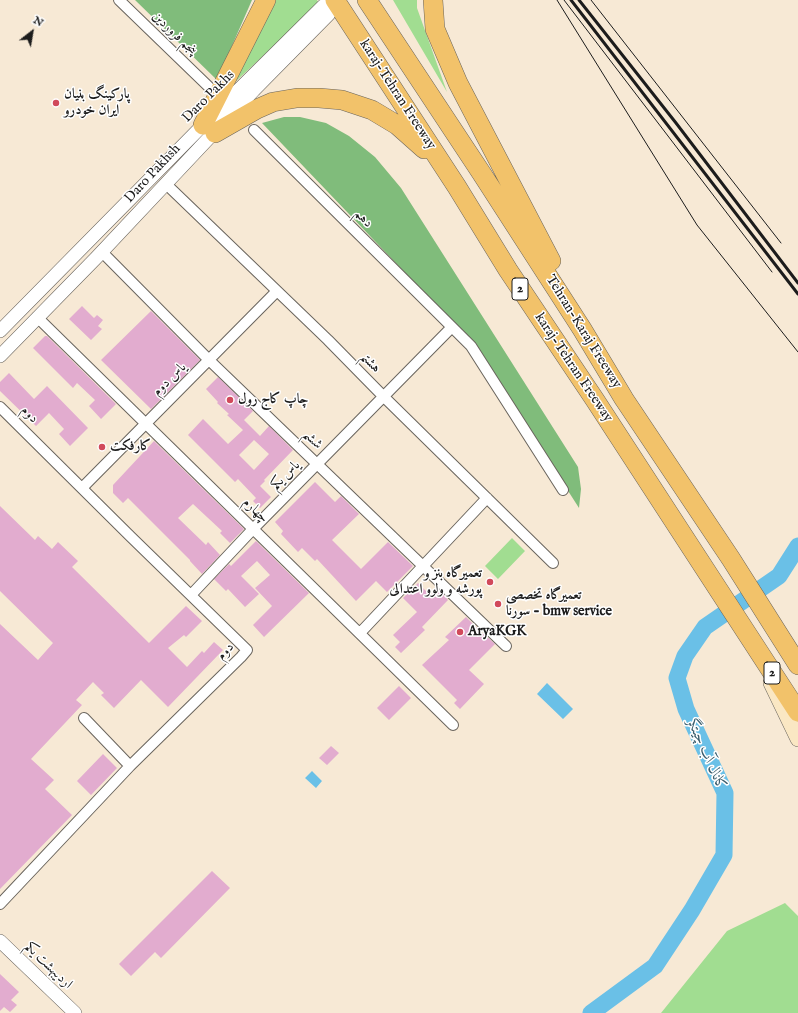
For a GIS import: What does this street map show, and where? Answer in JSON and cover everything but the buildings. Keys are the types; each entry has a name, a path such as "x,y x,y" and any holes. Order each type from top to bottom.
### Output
{"highway":[{"path":"209,129 266,0"},
{"name":"Tehran-Karaj Freeway","path":"367,0 482,174 582,329 624,399 731,559 798,665"},
{"path":"433,0 436,29 458,83 542,243 582,329"},
{"name":"karaj-Tehran Freeway","path":"329,7 457,187 508,270 747,634"},
{"path":"209,129 273,102 297,98 342,100 372,110 397,125 421,146 457,187"},
{"name":"2","path":"747,634 798,712"}],"main road":[{"path":"747,634 798,739"}],"street":[{"name":"پنجم فروردین","path":"119,0 210,88"},
{"name":"Daro Pakhs","path":"0,331 209,129 329,7"},
{"name":"Daro Pakhsh","path":"0,356 166,184 209,129"},
{"name":"دهم","path":"254,130 471,346 562,490"},
{"name":"هشتم","path":"166,184 328,340 553,563"},
{"name":"ششم","path":"102,252 209,360 506,646"},
{"name":"یاس دوم","path":"82,488 277,291"},
{"name":"چهارم","path":"37,317 453,725"},
{"name":"یاس یکم","path":"191,595 253,529 452,327"},
{"name":"دوم","path":"0,407 247,650 130,766 0,904"},
{"path":"360,633 487,498"},
{"path":"84,718 130,766"},
{"name":"اردیبهشت یکم","path":"0,941 75,1013"}],"green space":[{"path":"135,0 252,0 217,80"},
{"path":"271,0 317,0 319,4 235,82"},
{"path":"393,0 417,0 417,8 447,92"},
{"path":"284,117 300,117 326,123 349,136 375,157 401,188 578,467 581,489 579,508 531,433 455,325 262,123"},
{"path":"512,538 525,551 498,579 485,566"},
{"path":"785,903 798,916 798,1013 661,1013 727,931"}],"water":[{"path":"547,683 573,709 563,719 537,694"},
{"path":"312,771 322,781 316,788 305,778"}],"waterway":[{"name":"کانال آب چیتگر","path":"591,1013 655,966 692,910 724,855 725,793 686,709 677,678 685,656 705,627 779,576 798,546"}],"tram line":[{"path":"557,0 697,225 798,352"},
{"path":"564,0 772,272"},
{"path":"591,0 781,243"}],"railway":[{"path":"571,0 798,294"},
{"path":"579,0 676,123 798,283"}],"place":[{"name":"پارکینگ بنیان ایران خودرو","path":"56,103"},
{"name":"چاپ کاج رول","path":"230,400"},
{"name":"کارفکت","path":"102,447"},
{"name":"تعمیرگاه بنز و پورشه و ولوو اعتدالی","path":"490,582"},
{"name":"تعمیرگاه تخصصی سورنا - bmw service","path":"498,604"},
{"name":"AryaKGK","path":"460,632"}]}
